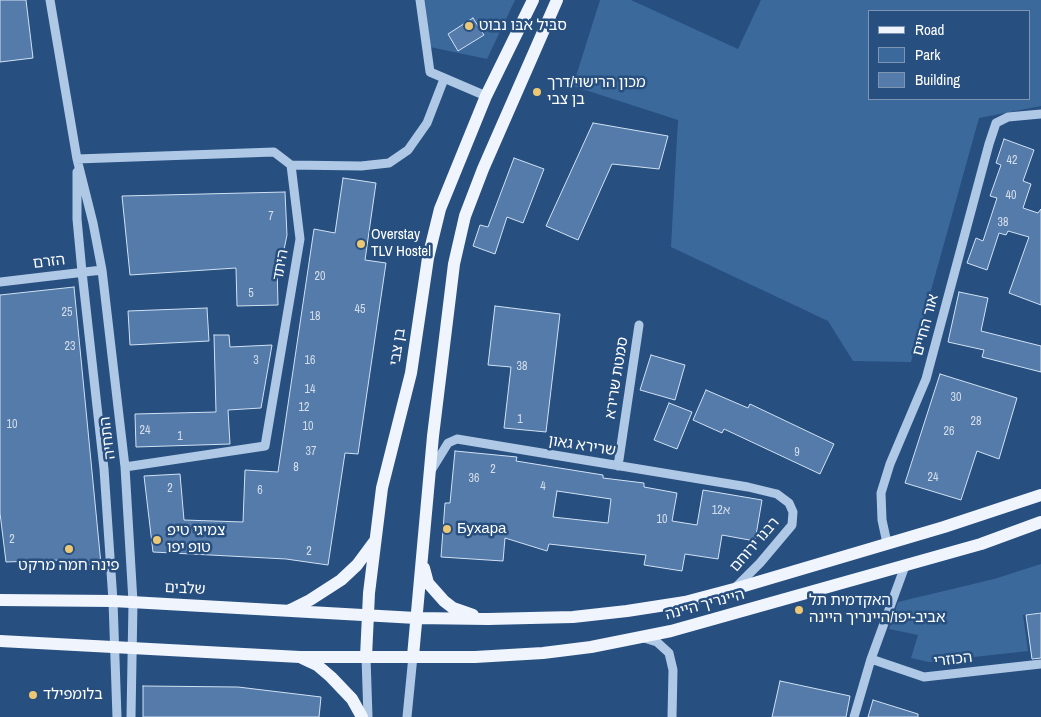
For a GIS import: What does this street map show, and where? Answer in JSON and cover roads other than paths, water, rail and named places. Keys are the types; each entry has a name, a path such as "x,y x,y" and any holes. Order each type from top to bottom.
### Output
{"main road":[{"name":"בן צבי","path":"366,656 367,615 374,542 382,488 411,373 428,258 440,209 486,96 533,0"},
{"path":"413,656 430,472 454,264 465,216 557,0"},
{"name":"היינריך היינה","path":"367,615 488,619 573,616 627,611 685,602 1004,508 1041,495"},
{"name":"היינריך היינה","path":"366,656 543,653 641,638 719,618 981,544 1041,522"},
{"path":"288,611 328,590 346,575 374,542"},
{"path":"422,559 428,583 444,601 464,613 488,619"},
{"name":"שלבים","path":"0,600 113,601 367,615"},
{"path":"0,641 300,657 366,656"},
{"path":"300,657 317,665 331,677 352,700 362,717"}],"street":[{"name":"התחיה","path":"50,0 77,159 93,223 102,270 125,467 133,602 131,717"},
{"path":"420,0 430,72 486,96"},
{"path":"77,159 274,152 291,165 361,166 389,163 408,150 427,123 444,79"},
{"name":"אור החיים","path":"887,543 882,520 881,493 890,464 926,379 996,123 1008,117 1041,114"},
{"name":"התחיה","path":"77,159 77,219 104,469 113,601 113,647 117,717"},
{"name":"היתד","path":"125,467 265,446 300,239 291,165"},
{"name":"הזרם","path":"0,282 102,270"},
{"name":"סמטת שרירא","path":"618,466 639,325"},
{"name":"שרירא גאון","path":"430,472 448,443 457,439 748,487"},
{"name":"רבנו ירוחם","path":"734,589 760,563 792,525 793,512 789,503 783,498 748,487"},
{"path":"854,717 871,659 905,566"},
{"path":"641,638 657,642 669,653 673,670 672,717"},
{"name":"בן צבי","path":"366,656 368,717"},
{"path":"408,717 413,656"},
{"name":"הכוזרי","path":"871,659 924,677 1041,664"}],"place":[{"name":"סביל אבו נבוט","path":"469,26"},
{"name":"מכון הרישוי/דרך בן צבי","path":"537,92"},
{"name":"Overstay TLV Hostel","path":"361,244"},
{"name":"Бухара","path":"447,529"},
{"name":"צמיגי טיפ טופ יפו","path":"157,540"},
{"name":"פינה חמה מרקט","path":"69,549"},
{"name":"האקדמית תל אביב-יפו/היינריך היינה","path":"799,610"},
{"name":"בלומפילד","path":"33,695"}]}
